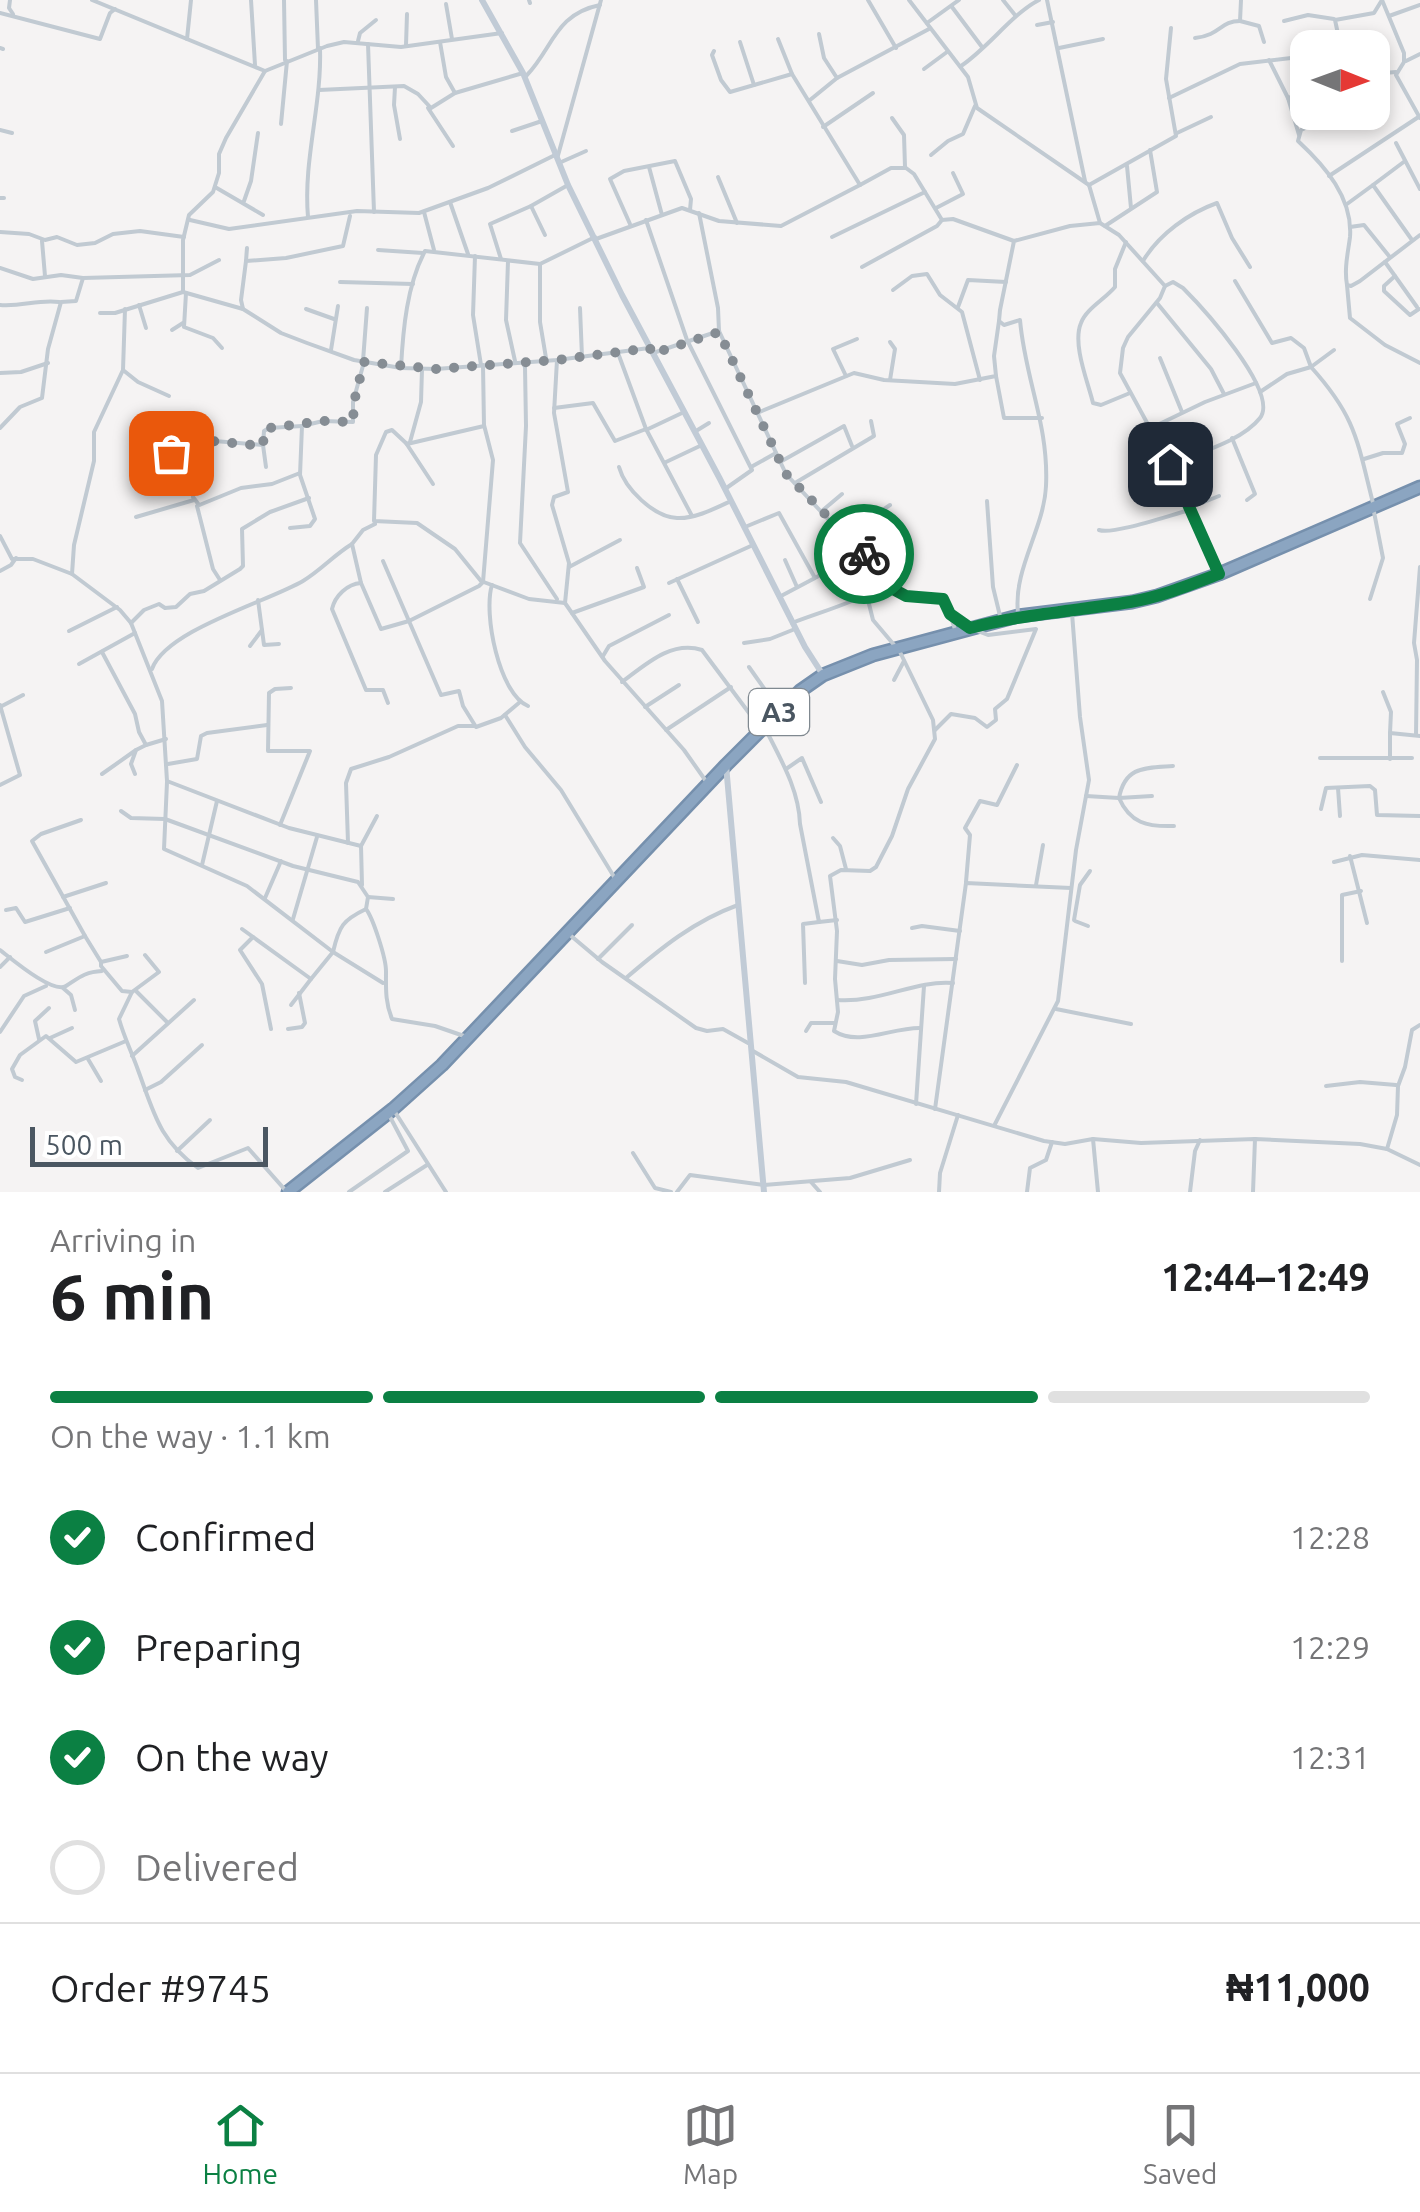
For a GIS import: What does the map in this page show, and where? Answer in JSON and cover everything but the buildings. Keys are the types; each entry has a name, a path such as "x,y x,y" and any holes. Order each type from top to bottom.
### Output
{"highway":[{"name":"A3","path":"288,1192 391,1111 468,1038 726,765 823,675 898,648 1001,620 1132,602 1219,574 1420,487"}],"street":[{"path":"10,0 13,14"},
{"path":"92,0 112,5 264,71"},
{"path":"186,39 191,0"},
{"path":"250,0 256,67"},
{"path":"280,124 286,62 284,0"},
{"path":"308,220 306,186 319,90 316,0"},
{"path":"482,0 524,75 568,186 651,351 823,675"},
{"path":"868,0 896,48"},
{"path":"909,0 970,80 975,106 963,134 930,155"},
{"path":"810,100 836,78 896,48 959,0"},
{"path":"1003,0 1015,15"},
{"path":"961,67 1012,23 1015,15 1040,0"},
{"path":"1047,0 1087,184 1102,225 1126,242 1165,286"},
{"path":"1240,21 1242,0"},
{"path":"428,108 455,92 524,75 558,29 600,2"},
{"path":"557,160 600,2"},
{"path":"1284,21 1308,15 1335,20 1374,13 1382,3 1402,48 1404,62"},
{"path":"446,4 452,40"},
{"path":"0,13 102,39 112,5"},
{"path":"1389,16 1420,5"},
{"path":"952,6 982,47"},
{"path":"406,47 407,14"},
{"path":"358,41 360,33 376,20"},
{"path":"1335,20 1337,30"},
{"path":"1195,38 1211,36 1226,22 1240,21 1260,26 1264,42"},
{"path":"1036,25 1052,22"},
{"path":"1170,28 1166,76 1177,133"},
{"path":"222,348 213,338 187,330 183,323 184,237 192,210 215,187 219,154 264,71 319,48 358,41 406,47 502,34"},
{"path":"819,34 824,58 836,78"},
{"path":"778,39 792,74 860,185"},
{"path":"1059,48 1103,39"},
{"path":"440,42 446,77 455,92"},
{"path":"740,42 754,86"},
{"path":"368,44 374,212"},
{"path":"714,51 714,65 728,92 792,74"},
{"path":"924,69 947,52"},
{"path":"1390,72 1420,54"},
{"path":"1169,98 1225,69 1260,59 1290,58"},
{"path":"1269,60 1288,98 1299,135"},
{"path":"1329,176 1420,117 1396,72"},
{"path":"319,90 404,86 415,91 453,146"},
{"path":"395,87 400,139"},
{"path":"824,127 873,93"},
{"path":"975,106 1087,184"},
{"path":"1087,184 1127,166 1177,133 1212,117"},
{"path":"892,118 904,135 905,167"},
{"path":"512,132 542,121"},
{"path":"0,130 12,133"},
{"path":"1302,130 1298,141 1329,176 1346,204 1350,227 1350,318 1384,345 1420,363"},
{"path":"244,202 258,133"},
{"path":"1396,144 1420,189"},
{"path":"188,220 229,228 308,220 356,210 424,212 586,150"},
{"path":"862,267 942,220 953,219 1014,241 1070,226 1102,225 1158,190 1149,152"},
{"path":"631,226 610,179 624,171 675,161 691,199 690,210"},
{"path":"1346,204 1405,161"},
{"path":"1127,166 1131,208"},
{"path":"649,167 662,215"},
{"path":"378,250 434,250 540,264 595,238 682,208 719,221 781,226 892,168 905,167 914,174 942,220"},
{"path":"936,208 963,194 953,173"},
{"path":"718,177 737,223"},
{"path":"1373,185 1412,241"},
{"path":"557,600 520,543 526,426 522,363 506,320 505,260 490,224 568,186"},
{"path":"215,187 264,215"},
{"path":"832,237 925,192"},
{"path":"450,202 472,255 472,315 482,365 484,425 493,460 484,582"},
{"path":"1143,261 1189,213 1217,203 1250,267"},
{"path":"532,206 545,234"},
{"path":"424,212 434,250"},
{"path":"700,213 719,332 780,462 888,582 910,598 943,599 956,632"},
{"path":"246,261 286,258 343,246 350,216"},
{"path":"646,220 687,340 751,466 752,470 725,488"},
{"path":"1350,227 1364,225 1388,260 1419,310 1410,315 1384,292 1384,286 1395,276"},
{"path":"38,238 58,237 85,245 113,234 140,231 184,237"},
{"path":"0,232 38,238 45,245 45,277"},
{"path":"1348,286 1420,235"},
{"path":"1014,241 994,356 996,376 1004,418 1042,418"},
{"path":"1126,242 1115,268 1115,288 1088,312 1079,329 1093,403 1101,405 1130,392"},
{"path":"244,309 241,300 247,248"},
{"path":"401,368 412,284 423,253"},
{"path":"0,268 33,279 61,275 82,278 196,274 219,260"},
{"path":"540,264 540,322 547,360"},
{"path":"893,290 924,272 940,296 958,307 980,380"},
{"path":"0,305 22,307 45,300 76,301 82,278"},
{"path":"958,307 968,280 1006,282"},
{"path":"1235,281 1272,343 1291,338 1304,348 1311,367 1342,403 1355,431 1383,558 1370,599"},
{"path":"340,282 412,284"},
{"path":"1170,464 1232,438 1260,418 1264,410 1256,383 1237,351 1186,291 1173,282 1165,286 1157,302 1130,333 1123,348 1120,373 1170,464 1219,574"},
{"path":"1411,297 1420,290"},
{"path":"100,313 112,314 182,291 244,309 281,333 363,362 422,369 651,351 719,332"},
{"path":"0,428 20,407 42,398 61,302"},
{"path":"1157,302 1211,369 1224,394"},
{"path":"139,305 146,328"},
{"path":"331,351 338,306"},
{"path":"266,466 264,431 269,428 323,421 353,422 367,308"},
{"path":"580,308 582,357"},
{"path":"72,574 74,545 94,461 94,432 123,370 125,309"},
{"path":"306,309 335,319"},
{"path":"999,321 1005,325 1020,320 1027,373 1042,418 1046,489 1018,592 1018,616"},
{"path":"172,330 178,330 183,323"},
{"path":"846,376 834,349 858,339"},
{"path":"890,342 895,349 890,380"},
{"path":"1260,392 1288,374 1311,367 1334,350"},
{"path":"618,352 646,430 692,516"},
{"path":"1160,358 1182,412"},
{"path":"557,360 554,408 568,492 554,497 552,505 569,567 565,602 603,658 708,784"},
{"path":"0,373 20,372 48,363"},
{"path":"408,443 421,402 422,369"},
{"path":"123,370 168,396"},
{"path":"757,413 846,376 864,373 890,380 960,384 996,376"},
{"path":"1151,428 1256,383"},
{"path":"554,408 592,403 616,441 684,412"},
{"path":"1363,460 1383,452 1402,453 1406,444 1397,424 1410,418"},
{"path":"796,484 874,436 872,421"},
{"path":"694,432 709,423"},
{"path":"408,443 484,425"},
{"path":"290,528 313,524 315,516 300,473 302,426"},
{"path":"780,462 844,426 853,448"},
{"path":"376,523 376,453 389,430 408,443 433,484"},
{"path":"1232,438 1255,494 1247,500"},
{"path":"182,456 191,439 263,446"},
{"path":"664,463 702,445"},
{"path":"170,464 171,453 192,465 196,502 213,570 220,580"},
{"path":"751,466 776,453"},
{"path":"619,467 636,496 671,518 692,516 731,500"},
{"path":"136,518 241,488 272,484 300,473"},
{"path":"823,511 842,494"},
{"path":"1098,530 1114,533 1219,496"},
{"path":"132,623 144,610 159,604 176,607 190,594 204,591 243,566 242,529 270,512 309,498"},
{"path":"986,501 993,587 1001,620"},
{"path":"846,535 890,506"},
{"path":"745,528 779,513 815,578"},
{"path":"151,672 156,658 168,648 226,614 303,581 376,523 398,520 423,526 455,549 484,582 530,599 565,602"},
{"path":"0,536 12,559 50,564 72,574 132,623 163,705 167,782 164,849 265,898 293,923 382,984"},
{"path":"569,567 620,540"},
{"path":"352,544 361,583 381,629 410,622 484,582"},
{"path":"669,583 753,544"},
{"path":"779,597 815,578 857,547"},
{"path":"0,571 11,566 16,558"},
{"path":"785,560 797,587"},
{"path":"383,561 438,692 444,696 459,692 474,726"},
{"path":"1390,733 1418,735 1414,642 1420,567"},
{"path":"572,613 644,587 636,568"},
{"path":"678,579 698,622"},
{"path":"744,643 770,640 888,582"},
{"path":"361,583 354,583 343,592 332,609 366,690 383,690 388,703"},
{"path":"492,586 491,629 496,653 520,702 528,706"},
{"path":"866,596 874,620 898,648 935,730 935,739 906,794 882,858 870,871 846,870 830,876 836,920 837,1000 833,1025 840,1036 854,1038 920,1028"},
{"path":"258,600 265,646 279,644"},
{"path":"69,630 117,607"},
{"path":"995,1124 1056,1009 1089,770 1080,717 1072,608"},
{"path":"935,730 951,714 975,718 987,727 996,720 995,709 1006,700 1036,629 988,636 950,614"},
{"path":"603,658 609,646 669,615"},
{"path":"250,646 262,630"},
{"path":"80,664 135,632"},
{"path":"622,682 667,651 694,647 702,650 763,728 786,769 800,810 819,922"},
{"path":"102,652 135,714 146,744"},
{"path":"894,680 904,661"},
{"path":"749,667 780,711"},
{"path":"644,708 679,685"},
{"path":"666,730 731,687"},
{"path":"280,825 310,751 268,751 269,693 275,688 291,688"},
{"path":"1383,692 1391,712 1390,759"},
{"path":"0,785 20,775 0,706 22,695"},
{"path":"348,843 346,783 351,769 458,726 474,726 505,716 520,702"},
{"path":"505,716 545,774 562,790 616,880"},
{"path":"166,764 196,759 201,736 206,734 267,725"},
{"path":"102,774 146,744 166,739"},
{"path":"132,764 136,750"},
{"path":"126,758 135,774"},
{"path":"786,769 802,758 820,802"},
{"path":"1320,758 1412,758"},
{"path":"726,765 764,1188"},
{"path":"936,1109 966,883 970,835 966,823 979,802 997,805 1016,765"},
{"path":"1173,766 1131,772 1119,798 1127,814 1139,822 1174,826"},
{"path":"167,782 280,825 361,846"},
{"path":"1321,809 1324,790 1374,787 1377,815 1420,816"},
{"path":"1338,788 1340,816"},
{"path":"1086,796 1152,796"},
{"path":"202,865 217,800"},
{"path":"121,811 131,818 165,819 281,862 362,885"},
{"path":"366,909 361,846 378,816"},
{"path":"81,820 33,838 101,962 102,971 122,992 124,1002"},
{"path":"293,920 317,837"},
{"path":"832,838 840,846 846,870"},
{"path":"1036,887 1043,845"},
{"path":"1334,862 1350,856 1420,860"},
{"path":"1350,856 1367,923"},
{"path":"265,898 281,862"},
{"path":"1074,920 1080,885 1090,870"},
{"path":"64,896 106,883"},
{"path":"966,883 1071,888"},
{"path":"1342,961 1341,896 1361,891"},
{"path":"368,897 394,899"},
{"path":"626,978 683,932 738,905"},
{"path":"6,910 16,908 22,920 28,922 71,908"},
{"path":"1069,908 1074,920 1088,926"},
{"path":"290,1005 333,952 349,916 366,909"},
{"path":"366,909 370,911 384,965 382,984 392,1019 435,1026 468,1038"},
{"path":"805,983 803,924 836,920"},
{"path":"598,958 632,924"},
{"path":"912,928 960,931"},
{"path":"242,930 311,979"},
{"path":"567,932 696,1028 723,1029 798,1077 846,1082 1065,1144 1093,1140 1141,1143 1256,1139 1360,1144 1387,1148 1420,1165"},
{"path":"46,952 85,936"},
{"path":"253,937 240,950 262,984 271,1029"},
{"path":"0,950 46,986"},
{"path":"145,955 160,970 124,1002 119,1016 152,1114 176,1152 200,1168 248,1148 288,1192"},
{"path":"101,962 127,956"},
{"path":"0,967 10,957"},
{"path":"836,961 862,964 956,959"},
{"path":"63,988 78,976 102,971"},
{"path":"837,1000 875,1000 924,986 952,983"},
{"path":"0,1032 24,996 46,986 63,988 72,995 75,1010"},
{"path":"916,1104 924,986"},
{"path":"122,992 134,992 168,1023"},
{"path":"288,1028 302,1028 305,1023 299,993"},
{"path":"132,1056 194,1000"},
{"path":"39,1039 35,1021 49,1008"},
{"path":"1056,1009 1131,1024"},
{"path":"806,1032 810,1022 833,1025"},
{"path":"1387,1148 1412,1030 1420,1025"},
{"path":"22,1080 15,1077 12,1068 20,1055 39,1039 72,1028"},
{"path":"50,1038 72,1061 88,1059 126,1041"},
{"path":"145,1090 160,1082 202,1045"},
{"path":"88,1059 101,1081"},
{"path":"1326,1086 1360,1082 1398,1086"},
{"path":"391,1111 446,1192"},
{"path":"350,1192 408,1151 391,1111"},
{"path":"939,1192 940,1173 958,1115"},
{"path":"176,1152 210,1120"},
{"path":"1253,1192 1256,1139"},
{"path":"1093,1140 1098,1192"},
{"path":"1190,1192 1197,1141"},
{"path":"1027,1192 1030,1168 1046,1160 1052,1142"},
{"path":"633,1152 654,1188 674,1192 690,1175 764,1188 850,1178 910,1160"},
{"path":"385,1192 428,1165"},
{"path":"811,1182 820,1192"}],"way so far":[{"path":"171,453 182,456 191,439 263,446 264,431 269,428 323,421 353,422 364,362 436,369 650,348 652,354 719,332 786,474 864,554"}],"route":[{"path":"864,554 893,589 910,598 943,599 950,614 970,628 1018,616 1157,596 1219,574 1170,464"}]}
